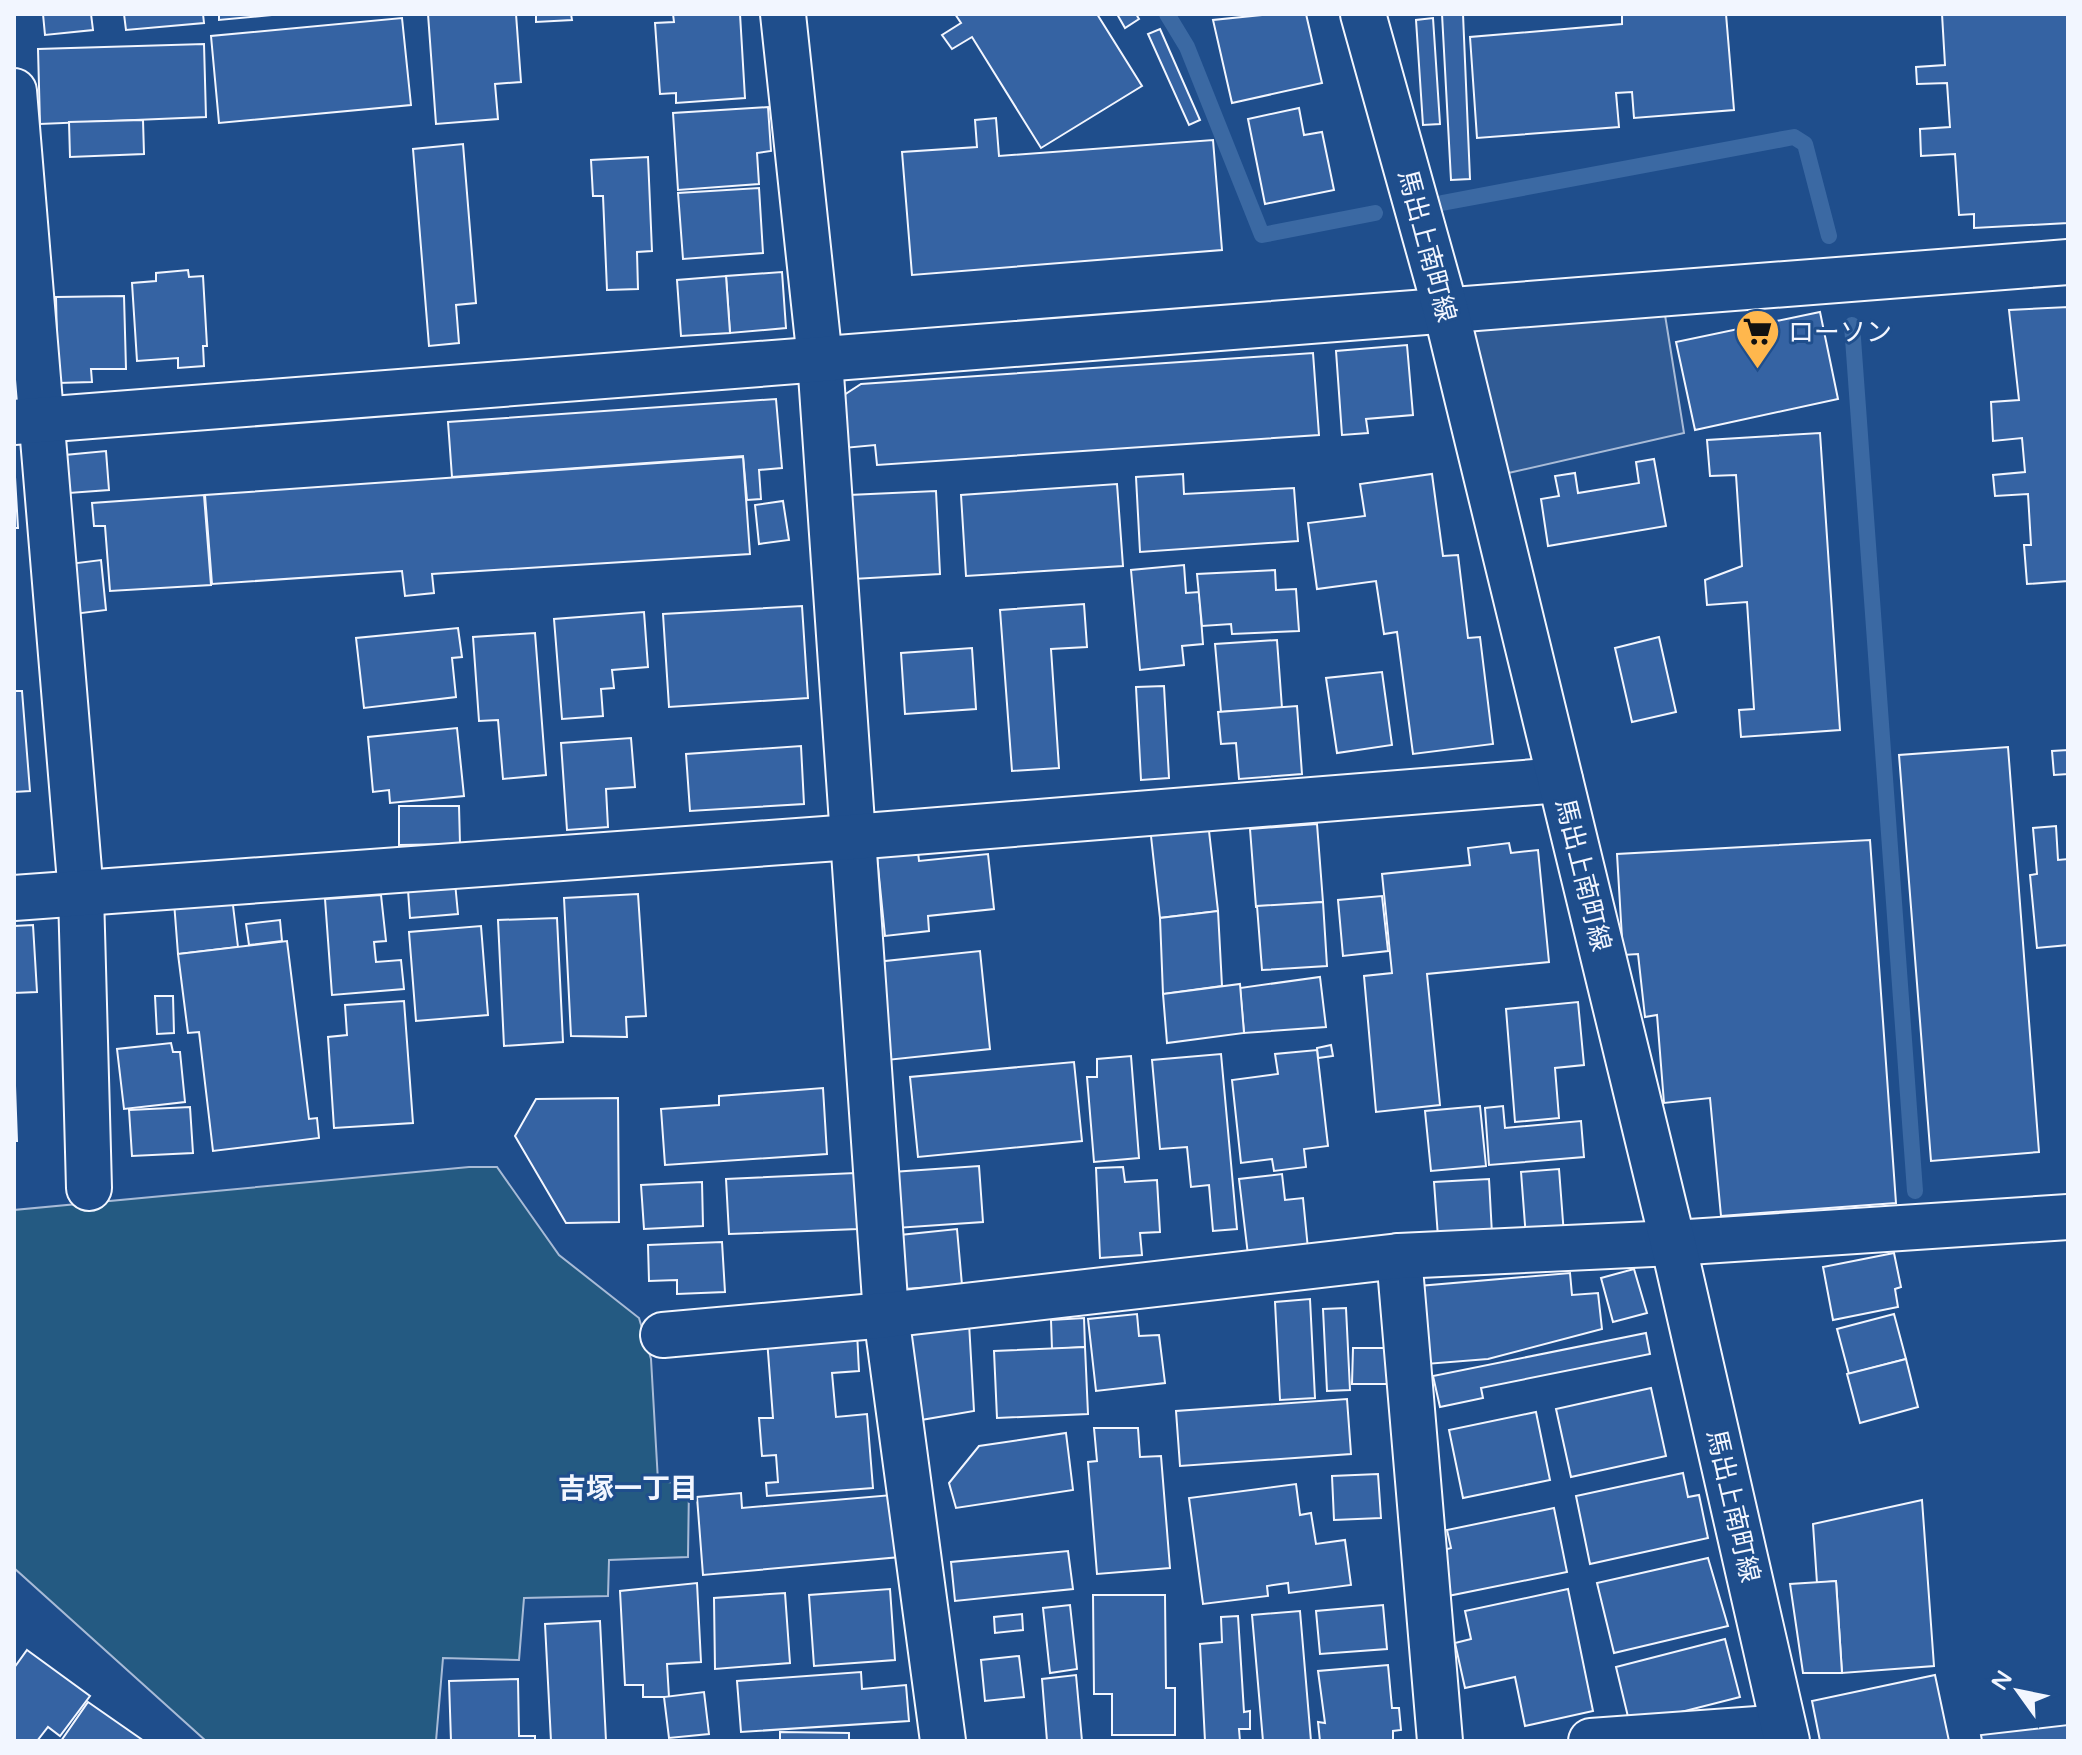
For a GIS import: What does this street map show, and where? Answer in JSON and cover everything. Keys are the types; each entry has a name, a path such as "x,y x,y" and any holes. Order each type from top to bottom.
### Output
{"street":[{"path":"783,14 820,360 886,1315 943,1741"},
{"name":"馬出上南町線","path":"1363,14 1446,311 1673,1243 1785,1734"},
{"path":"14,91 27,421 81,894 89,1188"},
{"path":"27,421 2068,262"},
{"path":"14,898 852,837 1560,780"},
{"path":"663,1335 886,1315 1399,1256 1673,1243 2068,1217"},
{"path":"1399,1256 1440,1741"},
{"path":"1591,1741 1785,1734"}],"shaded area":[{"path":"1665,315 1684,433 1504,474 1469,331"},
{"path":"469,1167 497,1167 559,1255 639,1318 651,1359 658,1481 689,1484 688,1557 609,1560 608,1596 524,1598 519,1660 443,1658 436,1741 206,1741 14,1568 14,1210"}],"building":[{"path":"43,14 91,14 93,30 45,35"},
{"path":"124,14 203,14 204,23 126,30"},
{"path":"219,14 282,14 219,20"},
{"path":"428,14 516,14 521,82 495,84 498,119 436,124"},
{"path":"536,14 571,14 572,20 536,22"},
{"path":"673,14 740,14 745,98 676,103 676,93 660,94 655,23 674,22"},
{"path":"955,14 1097,14 1142,86 1041,148 972,37 952,49 942,35 961,23"},
{"path":"1117,14 1136,14 1139,19 1125,28"},
{"path":"1306,14 1322,83 1232,103 1213,20"},
{"path":"1442,14 1463,14 1470,179 1451,180"},
{"path":"1622,14 1726,14 1734,110 1634,118 1632,92 1616,93 1619,127 1477,138 1470,37 1622,24"},
{"path":"1942,14 2068,14 2068,223 1974,228 1974,214 1959,215 1955,154 1921,156 1920,129 1950,127 1947,83 1917,84 1916,67 1945,65"},
{"path":"402,18 411,105 219,123 211,36"},
{"path":"1433,18 1440,124 1423,125 1416,20"},
{"path":"1160,29 1200,120 1189,125 1148,34"},
{"path":"204,44 206,117 40,124 38,49"},
{"path":"768,107 771,151 757,153 759,184 678,190 673,113"},
{"path":"1299,108 1304,135 1322,132 1334,190 1265,204 1248,119"},
{"path":"996,118 999,156 1213,140 1222,250 912,275 902,152 977,147 975,120"},
{"path":"143,120 144,154 70,157 69,122"},
{"path":"463,144 476,303 456,305 459,343 429,346 413,149"},
{"path":"648,157 652,251 637,252 638,289 607,290 603,196 593,196 591,160"},
{"path":"759,188 763,253 683,259 678,193"},
{"path":"188,270 189,277 203,276 207,346 203,346 204,366 178,368 178,358 137,361 132,283 156,281 156,273"},
{"path":"782,272 786,328 730,333 726,276"},
{"path":"726,276 730,333 681,336 677,280"},
{"path":"124,296 126,369 91,369 92,382 58,383 56,297"},
{"path":"2068,307 2068,581 2027,584 2024,545 2031,545 2028,494 1995,496 1993,475 2025,472 2022,438 1993,441 1991,402 2019,400 2009,310"},
{"name":"ローソン","path":"1820,312 1838,399 1695,430 1676,342"},
{"path":"1407,345 1413,415 1366,419 1368,433 1342,435 1336,351"},
{"path":"1313,353 1319,435 877,465 875,445 844,448 841,397 861,384"},
{"path":"776,399 782,468 759,470 761,499 747,500 743,456 452,477 448,422"},
{"path":"1820,433 1840,730 1741,737 1739,710 1754,709 1747,602 1707,605 1705,580 1742,566 1736,475 1710,476 1707,440"},
{"path":"106,451 109,490 69,493 65,455"},
{"path":"743,457 750,554 432,574 434,593 405,596 402,571 212,584 205,495"},
{"path":"1654,459 1666,526 1548,546 1541,499 1559,496 1555,476 1575,473 1578,493 1639,483 1636,462"},
{"path":"14,460 18,528 14,528"},
{"path":"1183,474 1184,494 1294,488 1298,541 1140,552 1136,477"},
{"path":"1432,474 1443,556 1458,555 1468,638 1480,637 1493,744 1413,754 1397,632 1384,634 1376,581 1317,589 1308,523 1365,516 1360,484"},
{"path":"1117,484 1123,566 966,576 961,495"},
{"path":"936,491 940,574 853,579 849,495"},
{"path":"204,495 211,585 110,591 105,526 94,526 92,503"},
{"path":"783,501 789,540 759,544 755,505"},
{"path":"101,560 106,610 74,614 69,564"},
{"path":"1184,565 1186,593 1199,592 1203,644 1182,646 1184,665 1140,670 1131,570"},
{"path":"1275,570 1276,590 1296,589 1299,631 1232,634 1231,624 1202,626 1197,574"},
{"path":"1084,604 1087,647 1051,649 1059,768 1012,771 1000,610"},
{"path":"802,606 808,698 669,707 663,614"},
{"path":"644,612 648,667 612,670 614,688 601,689 603,716 562,719 554,619"},
{"path":"458,628 462,657 452,658 456,697 364,708 356,638"},
{"path":"535,633 546,775 503,779 498,720 479,721 473,637"},
{"path":"1659,637 1676,712 1632,722 1615,648"},
{"path":"1277,640 1282,708 1221,712 1215,644"},
{"path":"972,648 976,709 905,714 901,653"},
{"path":"1382,672 1392,745 1337,753 1326,678"},
{"path":"1164,686 1169,778 1141,780 1136,687"},
{"path":"14,691 22,691 30,791 14,792"},
{"path":"1297,706 1302,774 1239,779 1236,743 1221,744 1218,712"},
{"path":"457,728 464,796 390,803 389,790 373,792 368,737"},
{"path":"631,738 635,787 606,789 608,827 567,830 561,743"},
{"path":"801,746 804,804 690,811 686,754"},
{"path":"2008,747 2039,1152 1931,1161 1899,755"},
{"path":"2068,750 2068,774 2054,775 2052,751"},
{"path":"399,806 459,806 460,844 399,845"},
{"path":"1201,822 1209,831 1218,911 1160,918 1150,827"},
{"path":"1317,824 1323,902 1256,907 1250,829"},
{"path":"2056,826 2058,860 2068,859 2068,945 2037,948 2030,875 2037,874 2033,828"},
{"path":"1870,840 1896,1203 1721,1216 1710,1098 1664,1103 1657,1015 1645,1017 1638,954 1623,955 1617,854"},
{"path":"1509,843 1511,853 1538,850 1549,962 1427,974 1440,1105 1376,1112 1364,976 1392,973 1382,874 1470,865 1468,848"},
{"path":"918,852 919,861 988,854 994,909 928,916 929,931 885,936 877,857"},
{"path":"454,872 458,914 410,918 407,876"},
{"path":"638,894 646,1016 626,1017 627,1037 571,1036 564,898"},
{"path":"381,895 386,941 374,942 376,962 401,960 404,989 332,995 325,899"},
{"path":"1382,896 1388,951 1343,956 1338,900"},
{"path":"232,897 238,947 178,954 174,902"},
{"path":"1323,902 1327,966 1262,970 1257,906"},
{"path":"1218,911 1222,986 1163,994 1160,918"},
{"path":"557,918 563,1042 504,1046 498,920"},
{"path":"280,920 282,941 249,945 246,924"},
{"path":"33,925 37,992 14,993 14,926"},
{"path":"481,926 488,1015 416,1021 409,932"},
{"path":"287,941 309,1119 317,1118 319,1138 213,1151 199,1032 188,1033 178,954"},
{"path":"980,951 990,1049 887,1060 876,962"},
{"path":"1320,977 1326,1027 1244,1033 1240,988"},
{"path":"1240,984 1244,1033 1167,1043 1163,994"},
{"path":"155,996 173,996 174,1033 157,1034"},
{"path":"404,1001 413,1123 334,1128 328,1037 347,1035 345,1005"},
{"path":"1578,1002 1584,1065 1555,1068 1559,1118 1515,1122 1506,1009"},
{"path":"171,1043 173,1052 180,1052 185,1102 124,1109 117,1049"},
{"path":"1331,1045 1333,1056 1318,1058 1317,1048"},
{"path":"1317,1050 1328,1146 1304,1149 1306,1167 1274,1171 1272,1159 1241,1163 1232,1080 1278,1074 1275,1054"},
{"path":"1221,1054 1237,1229 1213,1231 1209,1185 1191,1187 1187,1147 1160,1149 1152,1060"},
{"path":"1131,1056 1139,1158 1094,1162 1087,1077 1097,1077 1097,1059"},
{"path":"14,1058 17,1141 14,1141"},
{"path":"1074,1062 1082,1141 918,1157 910,1077"},
{"path":"823,1088 827,1154 665,1165 661,1109 719,1105 719,1096"},
{"path":"618,1098 619,1222 566,1223 515,1136 536,1099"},
{"path":"1480,1106 1486,1166 1431,1171 1425,1111"},
{"path":"1503,1106 1505,1128 1581,1121 1584,1157 1489,1165 1485,1108"},
{"path":"190,1107 193,1153 132,1156 129,1110"},
{"path":"979,1166 983,1222 896,1228 892,1172"},
{"path":"1123,1167 1125,1182 1157,1180 1160,1232 1140,1233 1142,1255 1100,1258 1096,1168"},
{"path":"1559,1169 1564,1235 1526,1238 1521,1172"},
{"path":"855,1173 858,1229 729,1234 726,1179"},
{"path":"1282,1174 1285,1200 1303,1198 1308,1249 1248,1255 1239,1179"},
{"path":"1489,1179 1492,1234 1438,1237 1434,1182"},
{"path":"702,1182 703,1226 644,1229 641,1185"},
{"path":"957,1229 962,1285 904,1289 900,1235"},
{"path":"722,1242 725,1292 677,1294 677,1280 649,1281 648,1245"},
{"path":"1894,1253 1901,1287 1895,1289 1898,1307 1833,1320 1823,1267"},
{"path":"1634,1269 1647,1313 1613,1322 1601,1278"},
{"path":"1570,1273 1572,1295 1598,1293 1602,1329 1488,1359 1426,1364 1419,1286"},
{"path":"1310,1299 1315,1398 1280,1400 1275,1302"},
{"path":"1346,1308 1350,1390 1327,1391 1323,1309"},
{"path":"1137,1314 1139,1336 1159,1335 1165,1383 1096,1391 1088,1319"},
{"path":"1894,1314 1906,1359 1849,1374 1837,1329"},
{"path":"1084,1318 1085,1347 1052,1349 1051,1320"},
{"path":"969,1323 974,1411 921,1420 908,1329"},
{"path":"857,1332 859,1371 832,1373 836,1417 867,1414 873,1488 767,1496 766,1483 778,1482 776,1455 762,1456 759,1418 773,1418 767,1339"},
{"path":"1646,1333 1650,1354 1481,1388 1483,1398 1440,1407 1433,1376"},
{"path":"1085,1347 1088,1414 997,1418 994,1351"},
{"path":"1353,1348 1387,1348 1390,1384 1352,1384"},
{"path":"1906,1359 1918,1407 1860,1423 1847,1374"},
{"path":"1651,1388 1666,1456 1571,1477 1556,1409"},
{"path":"1347,1399 1351,1454 1180,1466 1176,1411"},
{"path":"1536,1412 1550,1480 1463,1498 1449,1430"},
{"path":"1094,1428 1138,1428 1140,1457 1161,1456 1170,1568 1097,1574 1088,1462 1097,1461"},
{"path":"1066,1433 1073,1490 956,1508 949,1483 979,1446"},
{"path":"1683,1473 1688,1497 1699,1495 1708,1538 1590,1564 1576,1496"},
{"path":"1378,1474 1381,1518 1334,1520 1332,1476"},
{"path":"1296,1484 1300,1515 1311,1513 1316,1544 1345,1540 1351,1585 1289,1593 1288,1583 1267,1586 1268,1596 1203,1604 1189,1498"},
{"path":"741,1493 742,1508 892,1495 900,1557 703,1575 697,1497"},
{"path":"1922,1500 1934,1666 1842,1673 1836,1581 1817,1583 1813,1524"},
{"path":"1554,1508 1567,1572 1448,1596 1440,1551 1451,1548 1447,1530"},
{"path":"1068,1551 1073,1589 955,1601 951,1562"},
{"path":"1708,1558 1728,1626 1614,1653 1597,1583"},
{"path":"1836,1581 1842,1673 1803,1673 1790,1584"},
{"path":"697,1583 701,1662 667,1664 669,1697 643,1697 643,1685 625,1685 620,1591"},
{"path":"890,1589 895,1660 814,1666 809,1595"},
{"path":"1568,1589 1593,1711 1525,1726 1515,1677 1465,1688 1455,1643 1471,1639 1465,1611"},
{"path":"785,1593 790,1663 715,1669 714,1598"},
{"path":"1093,1595 1165,1595 1166,1688 1175,1688 1175,1735 1112,1735 1112,1694 1094,1694"},
{"path":"1070,1605 1077,1669 1050,1673 1043,1608"},
{"path":"1383,1605 1387,1649 1320,1654 1316,1611"},
{"path":"1300,1611 1311,1741 1263,1741 1252,1615"},
{"path":"1022,1614 1023,1630 995,1633 994,1617"},
{"path":"1238,1616 1244,1712 1250,1711 1250,1729 1239,1729 1240,1741 1205,1741 1200,1644 1222,1642 1221,1617"},
{"path":"600,1621 606,1741 551,1741 545,1624"},
{"path":"1725,1639 1740,1697 1630,1725 1616,1667"},
{"path":"27,1650 90,1696 60,1736 48,1727 37,1741 14,1741 14,1668"},
{"path":"1019,1656 1024,1697 985,1701 981,1660"},
{"path":"1388,1665 1392,1708 1399,1708 1401,1730 1393,1731 1393,1741 1320,1741 1318,1722 1325,1723 1318,1671"},
{"path":"861,1672 862,1689 906,1685 909,1721 741,1732 737,1681"},
{"path":"1076,1675 1082,1741 1047,1741 1042,1679"},
{"path":"1935,1675 1949,1741 1820,1741 1812,1701"},
{"path":"518,1679 519,1736 535,1736 535,1741 451,1741 449,1681"},
{"path":"704,1692 709,1734 669,1738 664,1697"},
{"path":"88,1702 144,1741 61,1741"},
{"path":"2068,1725 2068,1741 1982,1741 1981,1735"},
{"path":"780,1732 849,1733 849,1741 780,1741"}],"waterway":[{"path":"1167,14 1187,47 1262,235 1375,213"},
{"path":"1442,203 1794,137 1805,144 1829,236"},
{"path":"1852,325 1915,1191"}],"place":[{"name":"ローソン","path":"1757,371"}],"district":[{"name":"吉塚一丁目","path":"628,1489"}]}
